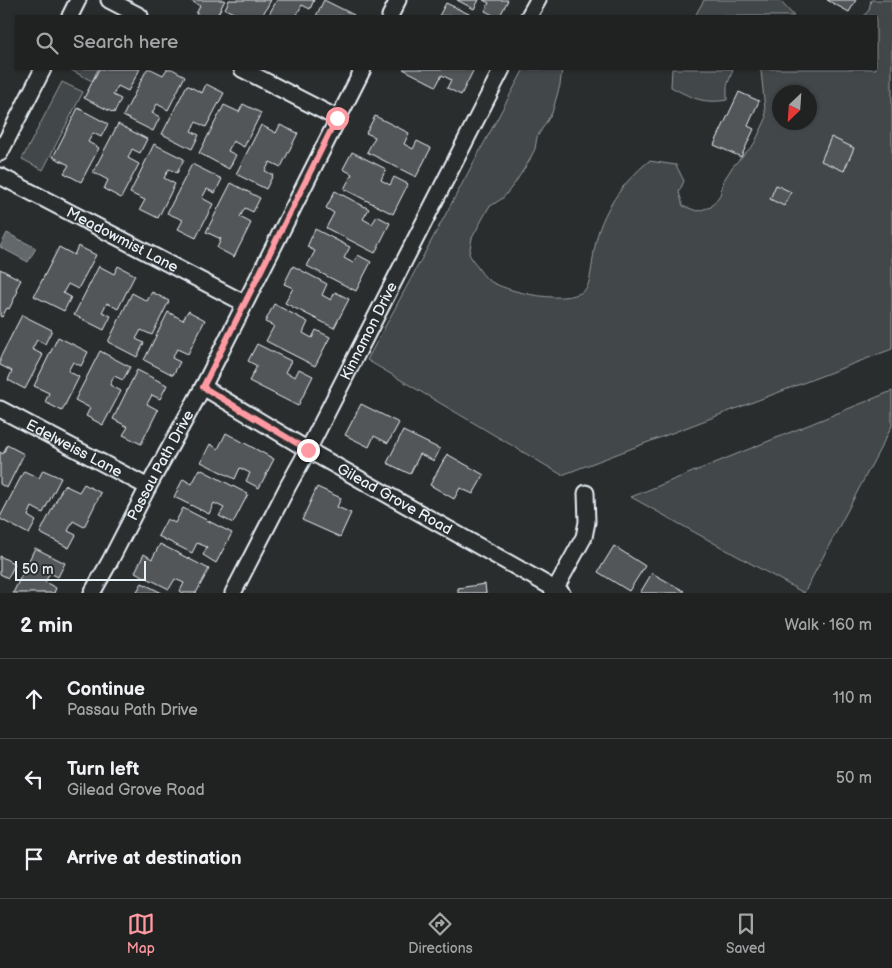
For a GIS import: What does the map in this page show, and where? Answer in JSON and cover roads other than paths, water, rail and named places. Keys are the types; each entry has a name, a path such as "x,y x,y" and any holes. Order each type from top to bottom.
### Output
{"street":[{"path":"70,15 78,0"},
{"path":"109,0 138,15"},
{"path":"390,15 398,0"},
{"path":"530,15 538,0"},
{"path":"1,149 42,70"},
{"path":"244,70 337,118"},
{"name":"Passau Path Drive","path":"92,593 203,387 362,70"},
{"name":"Kinnamon Drive","path":"233,593 501,70"},
{"name":"Meadowmist Lane","path":"0,176 244,303"},
{"name":"Gilead Grove Road","path":"203,387 308,450 557,592"},
{"name":"Edelweiss Lane","path":"0,409 148,486"},
{"path":"557,592 584,537 587,522 586,493"}]}
